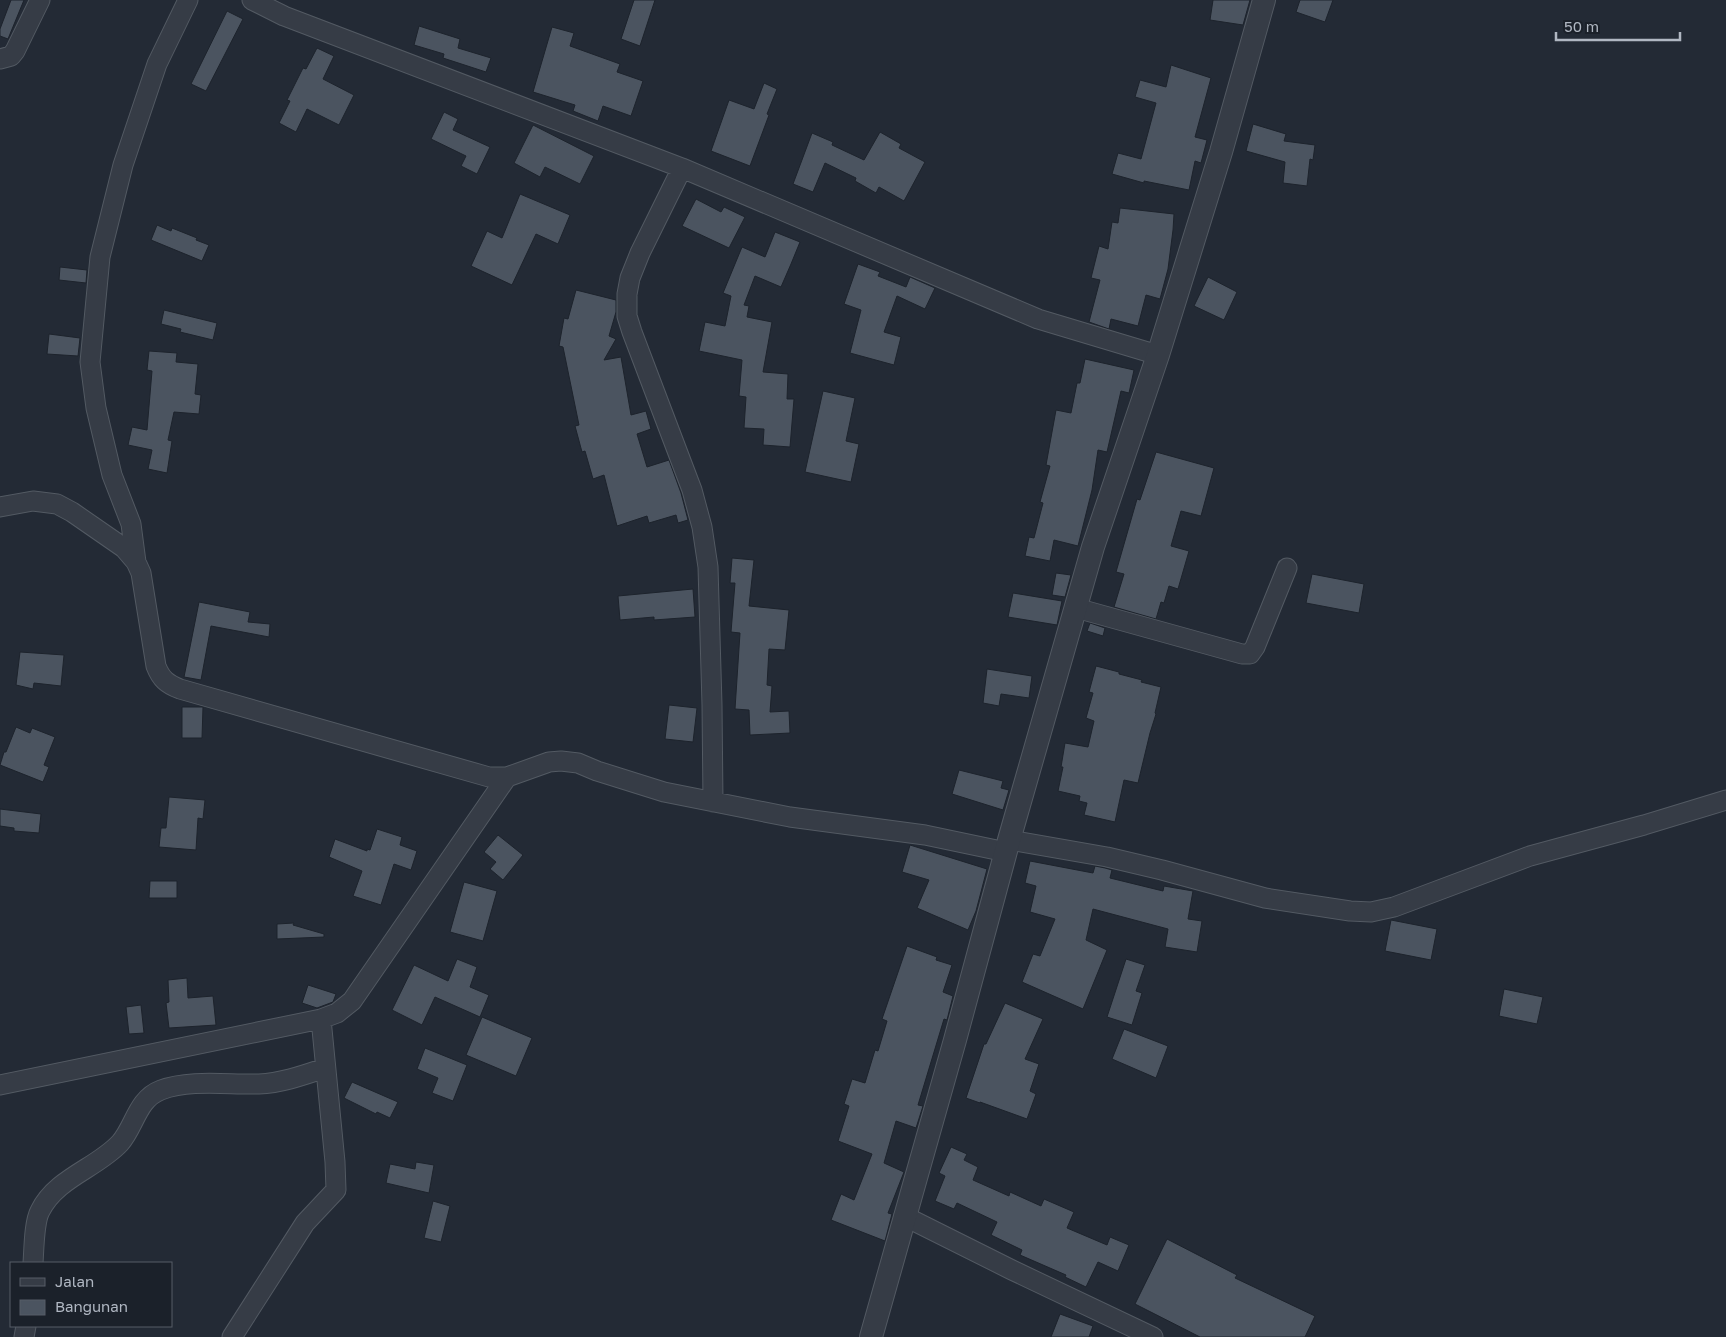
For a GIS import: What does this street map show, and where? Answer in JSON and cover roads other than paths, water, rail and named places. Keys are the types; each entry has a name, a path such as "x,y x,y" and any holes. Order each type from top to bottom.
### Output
{"street":[{"path":"0,58 11,56 15,51 40,0"},
{"path":"136,562 131,524 112,475 96,408 90,362 100,257 123,165 157,64 188,0"},
{"path":"252,0 284,16 682,168 1038,320 1158,355"},
{"path":"871,1337 1093,547 1158,355 1221,152 1264,0"},
{"path":"682,168 640,253 630,278 627,294 628,316 632,332 692,490 702,527 708,577 713,802"},
{"path":"0,507 33,501 57,504 72,512 124,548 136,562 141,573 156,666 159,674 170,685 489,777 507,777 549,762 578,763 597,771 664,792 790,817 1107,857 1265,898 1350,911 1371,912 1394,907 1530,856 1644,825 1726,800"},
{"path":"1076,608 1242,654 1250,654 1255,648 1287,568"},
{"path":"0,1084 321,1019 337,1013 352,1001 507,777"},
{"path":"232,1337 305,1223 334,1193 336,1187 321,1019"},
{"path":"33,1262 39,1211 64,1183 120,1143 128,1132 139,1108 159,1090 175,1086 217,1082 260,1084 287,1080 325,1068"},
{"path":"904,1216 1153,1337"}]}
